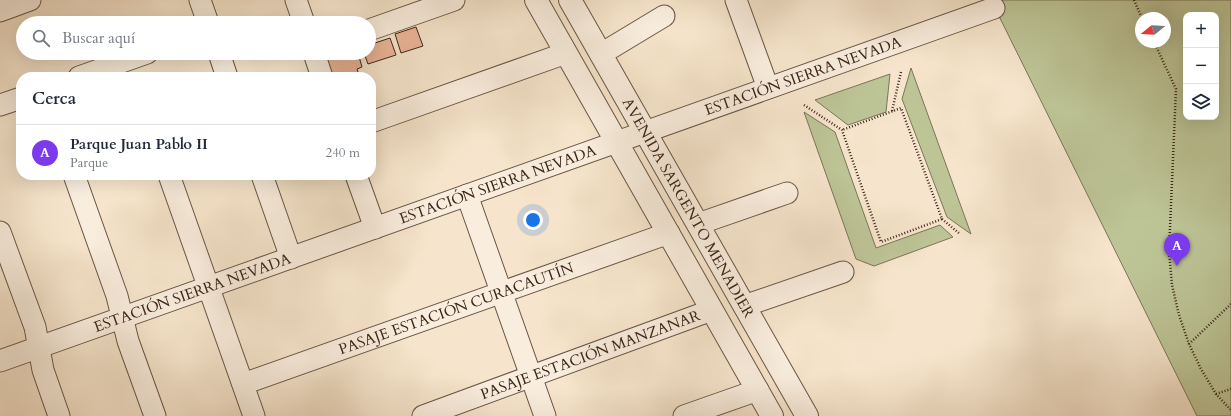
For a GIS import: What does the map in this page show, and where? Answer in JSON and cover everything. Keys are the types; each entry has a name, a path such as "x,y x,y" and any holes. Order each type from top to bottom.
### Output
{"street":[{"path":"200,0 206,16"},
{"path":"296,0 302,16"},
{"path":"376,28 454,0"},
{"name":"AVENIDA SARGENTO MENADIER","path":"536,0 772,416"},
{"name":"AVENIDA SARGENTO MENADIER","path":"570,0 806,416"},
{"path":"736,0 768,88"},
{"name":"ESTACIÓN SIERRA NEVADA","path":"0,361 994,8"},
{"path":"601,54 664,16"},
{"path":"376,120 566,53"},
{"path":"221,60 225,72"},
{"path":"316,60 320,72"},
{"path":"99,72 136,63"},
{"path":"0,105 16,100"},
{"path":"76,180 117,296 128,341 155,416"},
{"path":"171,180 254,416"},
{"path":"264,180 291,258"},
{"path":"358,180 375,228"},
{"path":"698,224 787,193"},
{"path":"467,195 546,416"},
{"path":"0,232 34,327 43,370 59,416"},
{"name":"PASAJE ESTACIÓN CURACAUTÍN","path":"243,384 668,233"},
{"path":"744,306 843,272"},
{"name":"PASAJE ESTACIÓN MANZANAR","path":"422,416 448,412 532,376 712,310"},
{"path":"684,416 758,390"}],"path":[{"path":"1134,0 1139,12"},
{"path":"1157,48 1176,89 1169,251 1172,285 1179,315 1201,368 1216,394 1231,410"},
{"path":"892,111 901,72"},
{"path":"804,105 842,130 880,242 942,219"},
{"path":"842,130 900,108 942,219 960,234"},
{"path":"1190,344 1231,304"},
{"path":"1216,394 1231,389"}],"green space":[{"path":"991,0 1231,0 1231,416 1197,416"},
{"path":"911,68 971,234 947,217 902,99"},
{"path":"890,74 886,112 848,125 815,100"},
{"path":"804,112 835,132 876,248 940,225 953,237 874,266 856,259"}],"building":[{"path":"416,27 423,46 401,53 395,34"},
{"path":"390,38 396,55 368,64 367,60 376,60 376,43"},
{"path":"360,60 362,67 357,69 358,72 324,72 320,61"}],"place":[{"name":"Parque Juan Pablo II","path":"1177,266"}]}
